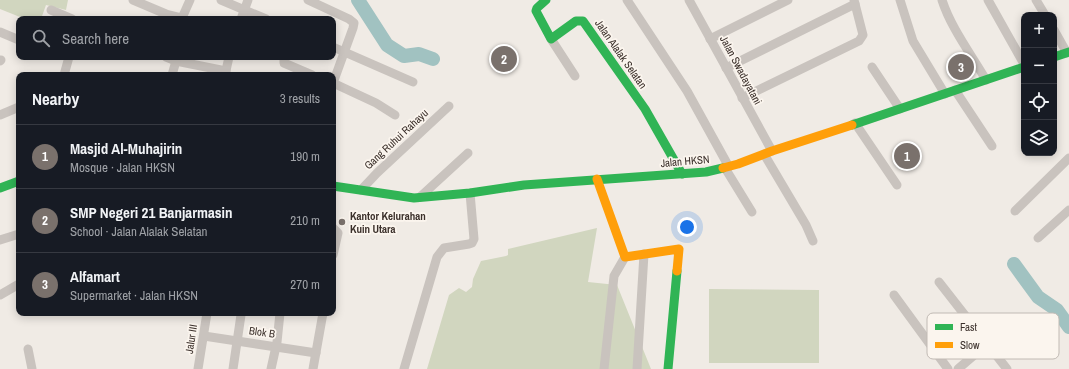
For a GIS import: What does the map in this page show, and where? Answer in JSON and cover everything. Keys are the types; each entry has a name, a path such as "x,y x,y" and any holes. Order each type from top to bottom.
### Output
{"main road":[{"path":"546,0 537,8 536,11 551,39"},
{"name":"Jalan Alalak Selatan","path":"551,39 576,21 583,21 645,109 682,174"},
{"path":"1057,56 1068,52"},
{"name":"Jalan HKSN","path":"336,186 419,198 470,193 524,185 706,172 727,167 768,152 945,94 1021,66"},
{"path":"597,179 625,257 679,249 668,369"},
{"path":"0,188 16,182"}],"street":[{"path":"133,0 174,16"},
{"path":"183,16 190,0"},
{"path":"221,0 259,16"},
{"path":"242,16 248,0"},
{"path":"308,0 354,23 336,74"},
{"path":"627,0 687,90 752,212"},
{"name":"Jalan Swadayatani","path":"689,0 742,98 813,241"},
{"path":"710,39 788,0"},
{"path":"900,0 914,41 945,94"},
{"path":"942,0 953,25 986,80"},
{"path":"988,0 1021,60"},
{"path":"1036,0 1043,12"},
{"path":"726,68 854,2 863,34 859,41 742,98"},
{"path":"51,10 65,16"},
{"path":"0,32 16,39"},
{"path":"1057,35 1068,52"},
{"path":"551,39 575,76"},
{"path":"336,48 413,82"},
{"path":"64,72 65,60"},
{"path":"226,72 228,60"},
{"path":"284,60 284,63 305,72"},
{"path":"173,72 176,61 222,72"},
{"path":"872,66 900,109"},
{"path":"336,84 395,115"},
{"path":"955,90 992,146"},
{"name":"Gang Ruhui Rahayu","path":"361,190 377,173 449,106"},
{"path":"0,115 16,108"},
{"path":"855,123 897,185"},
{"path":"419,198 468,153"},
{"path":"1016,211 1069,158"},
{"path":"404,369 438,257 444,248 469,244 472,243 474,239 470,193"},
{"path":"1038,238 1069,210"},
{"path":"336,231 338,233 336,242"},
{"path":"0,240 16,235"},
{"path":"638,369 644,254"},
{"path":"604,369 614,276 625,257"},
{"path":"939,282 963,313"},
{"path":"0,295 16,286"},
{"path":"894,295 927,340"},
{"name":"Jalur III","path":"198,369 207,316"},
{"path":"233,369 241,316"},
{"path":"271,369 280,316"},
{"path":"314,369 322,316"},
{"name":"Blok B","path":"204,336 316,353"},
{"path":"28,349 32,369"},
{"path":"941,359 948,369"},
{"path":"958,369 970,359"},
{"path":"999,359 1007,369"}],"green space":[{"path":"0,0 68,0 66,10 46,5 42,16 18,16 0,9"},
{"path":"597,228 588,282 617,285 651,369 427,369 449,295 459,288 466,292 472,287 473,279 481,261 506,256 508,255 508,249"},
{"path":"709,289 819,290 819,363 709,363"}],"waterway":[{"path":"358,0 387,45 404,56 419,54 433,59"},
{"path":"1014,264 1038,297 1057,310 1069,327"}],"traffic: fast":[{"path":"546,0 537,8 536,11 551,39 576,21 583,21 645,109 682,174"},
{"path":"1057,56 1069,52"},
{"path":"852,125 1021,68"},
{"path":"336,186 414,198 470,193 524,185 706,172 723,168"},
{"path":"0,188 16,182"},
{"path":"668,369 677,271"}],"traffic: slow":[{"path":"723,168 852,125"},
{"path":"597,179 625,257 679,249 677,271"}],"place":[{"name":"SMP Negeri 21 Banjarmasin","path":"504,59"},
{"name":"Alfamart","path":"961,67"},
{"name":"Masjid Al-Muhajirin","path":"907,156"},
{"name":"Kantor Kelurahan Kuin Utara","path":"342,222"}]}
